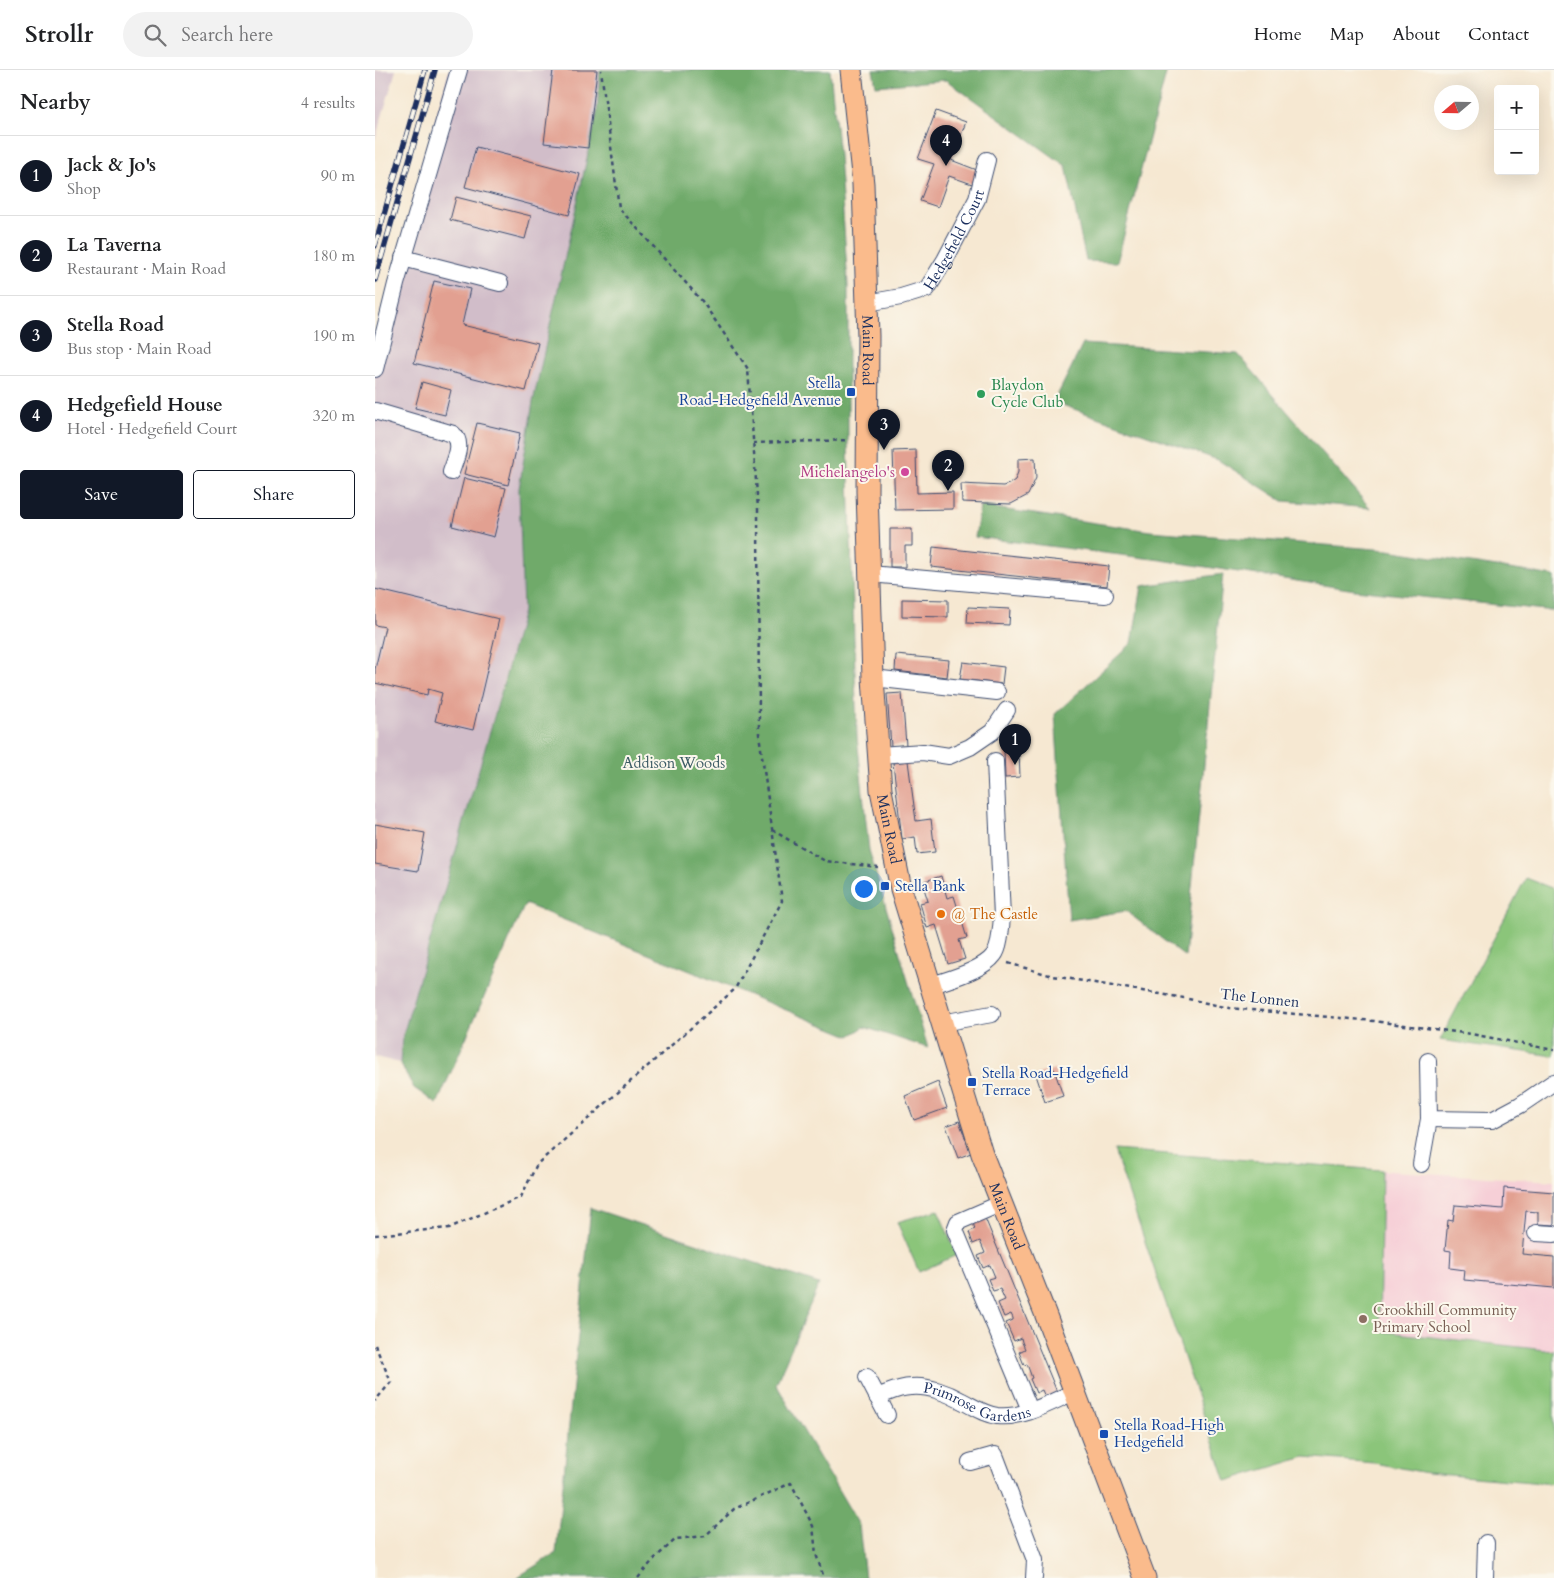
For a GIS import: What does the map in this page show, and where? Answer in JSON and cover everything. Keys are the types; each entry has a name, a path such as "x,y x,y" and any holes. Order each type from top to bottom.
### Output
{"main road":[{"name":"Main Road","path":"851,70 863,184 867,303 873,678 881,790 901,888 982,1154 1045,1313 1145,1578"}],"street":[{"path":"375,369 403,258 459,70"},
{"name":"Hedgefield Court","path":"867,303 901,297 927,289 945,260 977,199 987,160"},
{"path":"403,258 500,283"},
{"path":"375,411 453,434 458,438 459,445 451,472"},
{"path":"870,574 1105,595"},
{"path":"873,678 997,692"},
{"path":"879,755 923,752 949,756 970,748 992,732 1007,710"},
{"path":"930,986 976,969 995,955 1002,917 995,761"},
{"path":"941,1022 992,1014"},
{"path":"1421,1164 1429,1119 1428,1061"},
{"path":"1429,1119 1492,1120 1520,1105 1554,1082"},
{"path":"1002,1203 958,1222 955,1230 1030,1410"},
{"path":"1536,1233 1554,1234"},
{"path":"867,1377 887,1415"},
{"name":"Primrose Gardens","path":"877,1397 911,1386 927,1388 949,1394 981,1412 998,1416 1015,1415 1074,1392"},
{"path":"969,1462 995,1455 1035,1560 1034,1578"},
{"path":"1485,1578 1486,1543"}],"path":[{"path":"375,1236 449,1228 521,1197 537,1164 735,989 782,901 759,734 758,508 748,369 702,301 619,208 601,70"},
{"path":"753,443 868,439"},
{"path":"772,830 825,861 897,870"},
{"name":"The Lonnen","path":"1002,965 1011,963 1053,976 1184,998 1229,1008 1374,1021 1471,1034 1554,1050"},
{"path":"375,1345 391,1382 375,1401"},
{"path":"638,1578 654,1559 677,1538 705,1536 734,1509 791,1483 813,1526 816,1554 824,1578"}],"shaded area":[{"path":"375,70 396,70 375,140"},
{"path":"449,70 601,70 597,113 533,402 519,489 523,611 403,1039 400,1063 375,1057 375,342"},
{"name":"Crookhill Community Primary School","path":"1114,1150 1359,1169 1554,1181 1554,1484 1427,1473 1374,1463 1305,1457 1226,1481"}],"green space":[{"name":"Addison Woods","path":"600,70 830,70 839,155 848,285 848,443 857,737 869,850 928,1048 864,1027 850,1036 525,904 437,1104 414,1088 400,1063 402,1039 523,611 519,489 533,402 597,113"},
{"path":"873,70 1167,70 1117,262 1086,261 1066,166 946,80 876,86"},
{"path":"1083,344 1238,354 1370,508 1283,501 1218,460 1054,402"},
{"path":"980,506 1150,531 1388,550 1554,576 1554,611 1355,590 1161,560 975,537"},
{"path":"1223,574 1185,957 1126,911 1069,920 1055,714 1132,643 1142,586"},
{"path":"1526,878 1554,889 1554,1056 1440,1040"},
{"name":"Crookhill Community Primary School","path":"1114,1150 1382,1170 1379,1331 1554,1351 1554,1484 1427,1473 1374,1463 1305,1457 1226,1481"},
{"path":"591,1208 819,1284 776,1384 859,1525 865,1578 516,1578 556,1553"},
{"path":"938,1210 957,1255 919,1272 897,1222"}],"building":[{"path":"553,70 597,70 588,148 544,143"},
{"path":"936,111 966,122 951,160 977,170 972,184 949,176 938,207 920,201 934,164 918,159"},
{"path":"476,147 580,174 569,215 465,187"},
{"path":"456,197 531,216 525,239 450,220"},
{"path":"434,281 470,289 462,325 538,343 526,391 414,363"},
{"path":"422,382 451,390 445,415 415,408"},
{"path":"477,423 520,433 508,485 464,474"},
{"name":"Michelangelo's","path":"916,450 917,493 953,492 953,509 895,510 893,451"},
{"path":"1035,458 1036,478 1028,495 1011,504 962,502 961,484 1003,486 1009,484 1015,480 1018,472 1018,459"},
{"path":"464,478 506,488 494,537 452,526"},
{"path":"890,529 912,529 912,546 905,546 905,567 890,567"},
{"path":"933,547 1109,566 1107,586 931,567"},
{"path":"375,589 499,619 473,730 435,721 442,693 428,689 427,695 375,683 375,669 385,627 375,625"},
{"path":"902,599 948,600 948,617 902,616"},
{"path":"968,607 1010,609 1009,625 967,623"},
{"path":"896,655 949,660 947,677 895,671"},
{"path":"963,662 1004,667 1002,684 960,679"},
{"path":"902,693 906,745 891,746 887,694"},
{"path":"1019,749 1020,777 1005,778 1004,750"},
{"path":"908,761 916,821 931,819 935,852 917,854 915,837 902,839 893,763"},
{"path":"375,824 425,833 418,871 375,864"},
{"name":"@ The Castle","path":"941,876 947,898 954,896 967,938 959,940 965,959 948,964 936,925 927,928 920,903 928,901 922,882"},
{"path":"1054,1069 1063,1096 1045,1102 1036,1075"},
{"path":"938,1082 947,1108 914,1120 905,1096"},
{"path":"959,1121 971,1153 958,1158 946,1126"},
{"path":"1504,1188 1554,1192 1554,1225 1538,1224 1538,1212 1526,1211 1522,1254 1554,1257 1554,1288 1464,1280 1465,1270 1450,1268 1451,1251 1445,1250 1448,1220 1453,1221 1455,1205 1503,1209"},
{"path":"985,1218 1057,1392 1045,1397 1042,1390 1036,1393 1030,1379 1032,1378 1027,1364 1024,1365 1019,1352 1025,1349 1021,1338 1014,1341 1006,1323 1013,1320 1013,1318 1011,1314 1004,1317 998,1303 1005,1300 1000,1289 993,1291 988,1279 995,1277 990,1265 983,1268 978,1256 985,1253 980,1241 973,1244 969,1232 975,1229 973,1223"}],"railway":[{"path":"375,246 425,70"},
{"path":"375,280 435,70"}],"place":[{"name":"Hedgefield House","path":"946,166"},
{"name":"Stella Road-Hedgefield Avenue","path":"851,392"},
{"name":"Blaydon Cycle Club","path":"981,394"},
{"name":"Stella Road","path":"884,450"},
{"name":"Michelangelo's","path":"905,472"},
{"name":"La Taverna","path":"948,491"},
{"name":"Jack & Jo's","path":"1015,765"},
{"name":"Stella Bank","path":"885,886"},
{"name":"@ The Castle","path":"941,914"},
{"name":"Stella Road-Hedgefield Terrace","path":"972,1082"},
{"name":"Crookhill Community Primary School","path":"1363,1319"},
{"name":"Stella Road-High Hedgefield","path":"1104,1434"}]}
